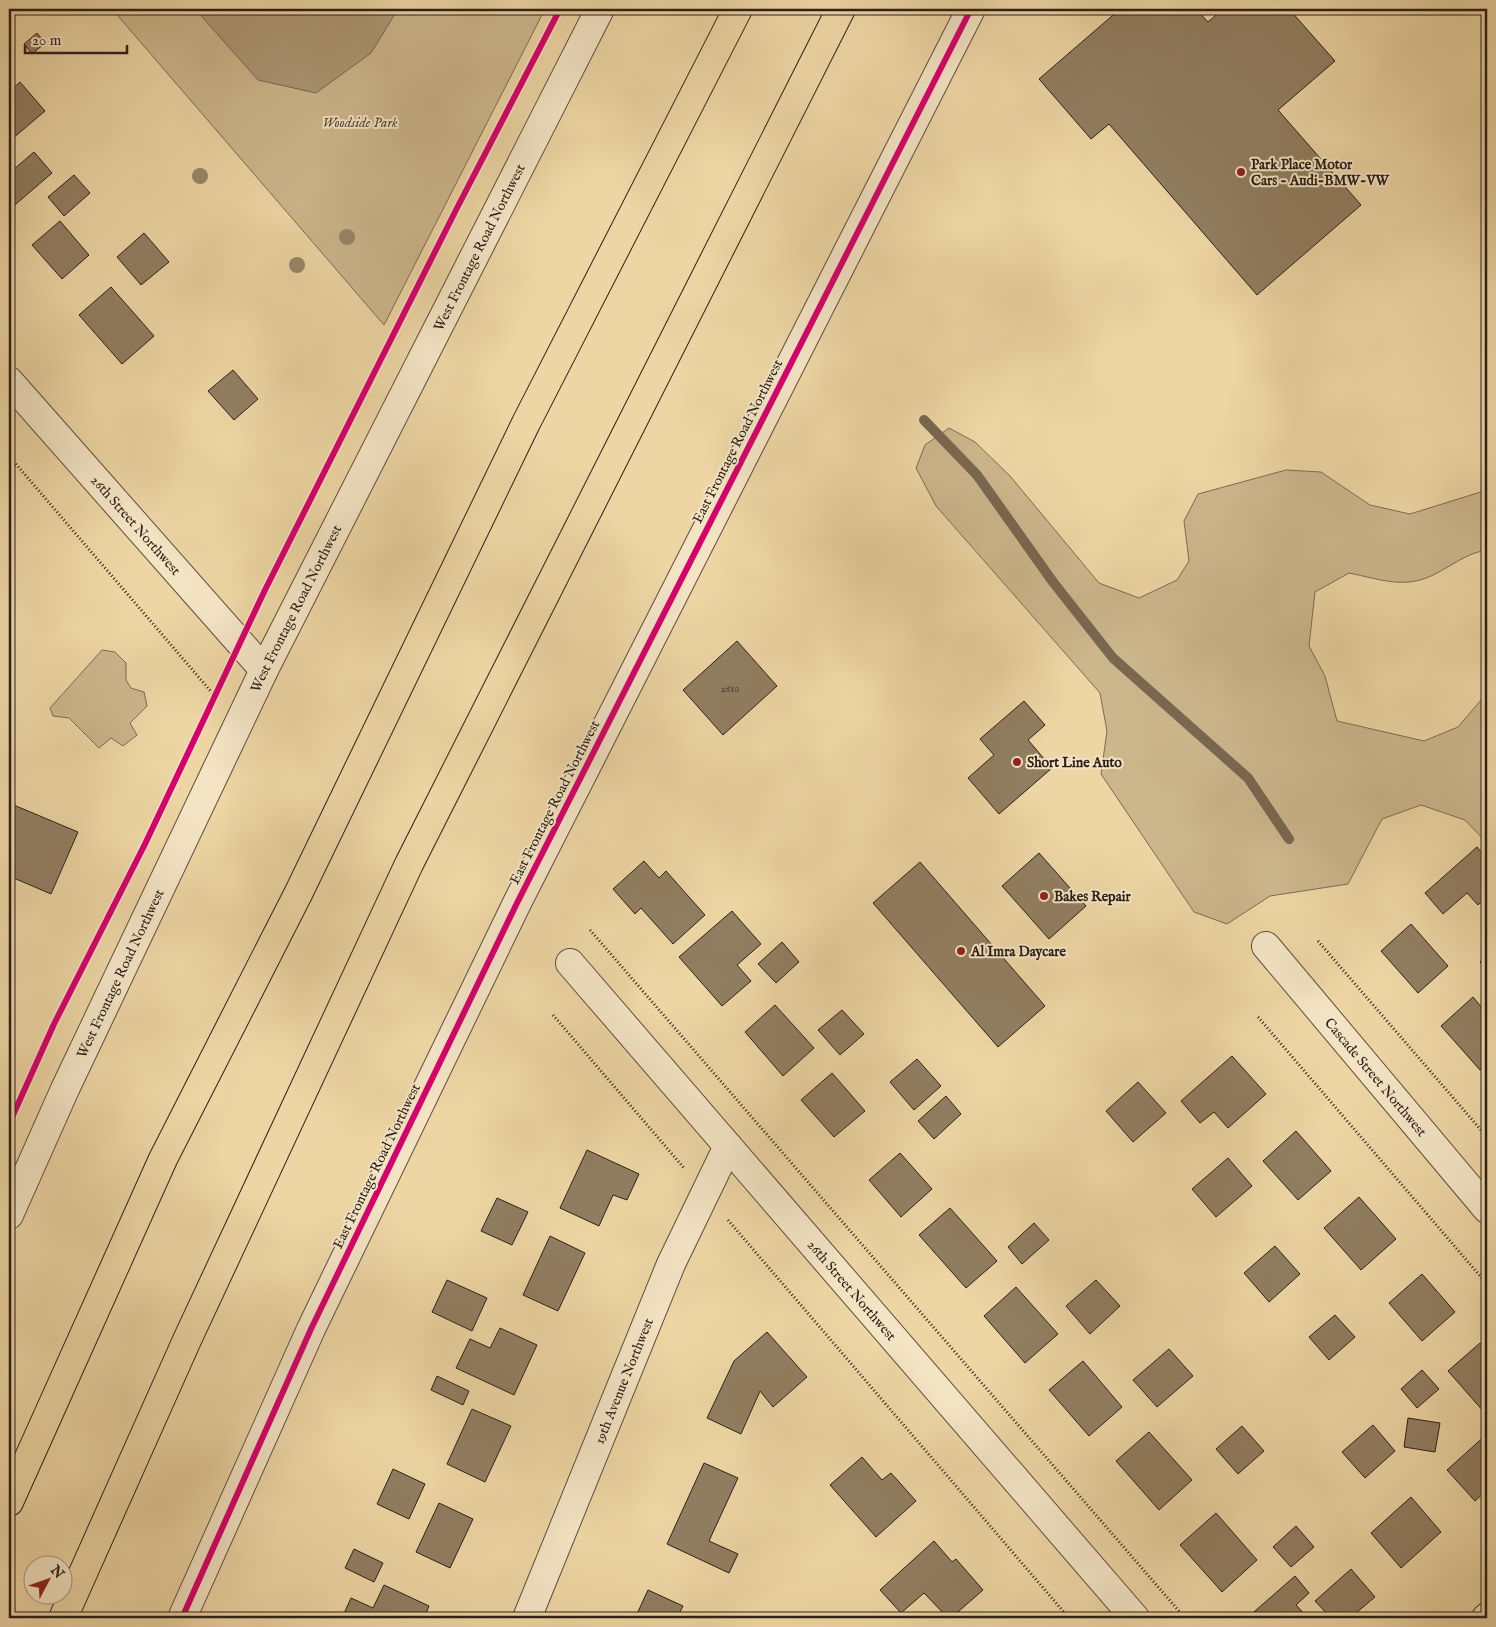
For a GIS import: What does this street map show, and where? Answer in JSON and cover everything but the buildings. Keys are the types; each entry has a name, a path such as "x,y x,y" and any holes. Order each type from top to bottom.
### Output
{"highway":[{"path":"9,1502 163,1159 298,894 526,423 738,9"},
{"path":"63,1618 187,1340 409,864 841,9"}],"street":[{"name":"West Frontage Road Northwest","path":"9,1215 65,1089 264,670 600,9"},
{"name":"East Frontage Road Northwest","path":"182,1618 311,1329 516,903 971,9"},
{"name":"26th Street Northwest","path":"9,381 264,670"},
{"name":"Cascade Street Northwest","path":"1266,946 1487,1209"},
{"name":"26th Street Northwest","path":"570,963 1135,1618"},
{"name":"19th Avenue Northwest","path":"527,1618 671,1264 728,1146"}],"path":[{"path":"9,456 214,695"},
{"path":"210,704 218,686"},
{"path":"590,930 1185,1618"},
{"path":"1318,941 1487,1137"},
{"path":"553,1014 1069,1618"},
{"path":"1258,1016 1487,1284"}],"green space":[{"name":"Woodside Park","path":"112,9 545,9 384,325"},
{"path":"949,428 975,442 1010,476 1099,583 1139,598 1177,580 1189,561 1184,521 1198,494 1286,470 1321,472 1370,505 1410,514 1487,490 1487,550 1473,554 1424,579 1413,581 1392,582 1349,573 1315,592 1309,646 1325,676 1337,721 1424,741 1458,727 1487,693 1487,843 1465,820 1421,805 1382,819 1348,884 1270,896 1227,924 1194,912 1101,774 1107,731 1100,693 936,506 916,468 925,445"},
{"path":"102,650 115,652 126,663 126,680 131,688 144,692 147,706 130,723 137,735 123,746 111,738 99,748 69,718 53,716 50,708"}],"shaded area":[{"path":"195,9 398,9 371,53 316,93 258,80"}],"waterway":[{"path":"924,420 977,475 1053,582 1113,658 1248,778 1289,839"}],"cycle path":[{"path":"9,1124 54,1024 145,844 265,590 457,208 560,9"},
{"path":"182,1618 311,1329 517,903 971,9"}],"place":[{"name":"Park Place Motor Cars - Audi-BMW-VW","path":"1241,172"},
{"name":"Short Line Auto","path":"1017,762"},
{"name":"Bakes Repair","path":"1044,896"},
{"name":"Al Imra Daycare","path":"961,951"}]}
